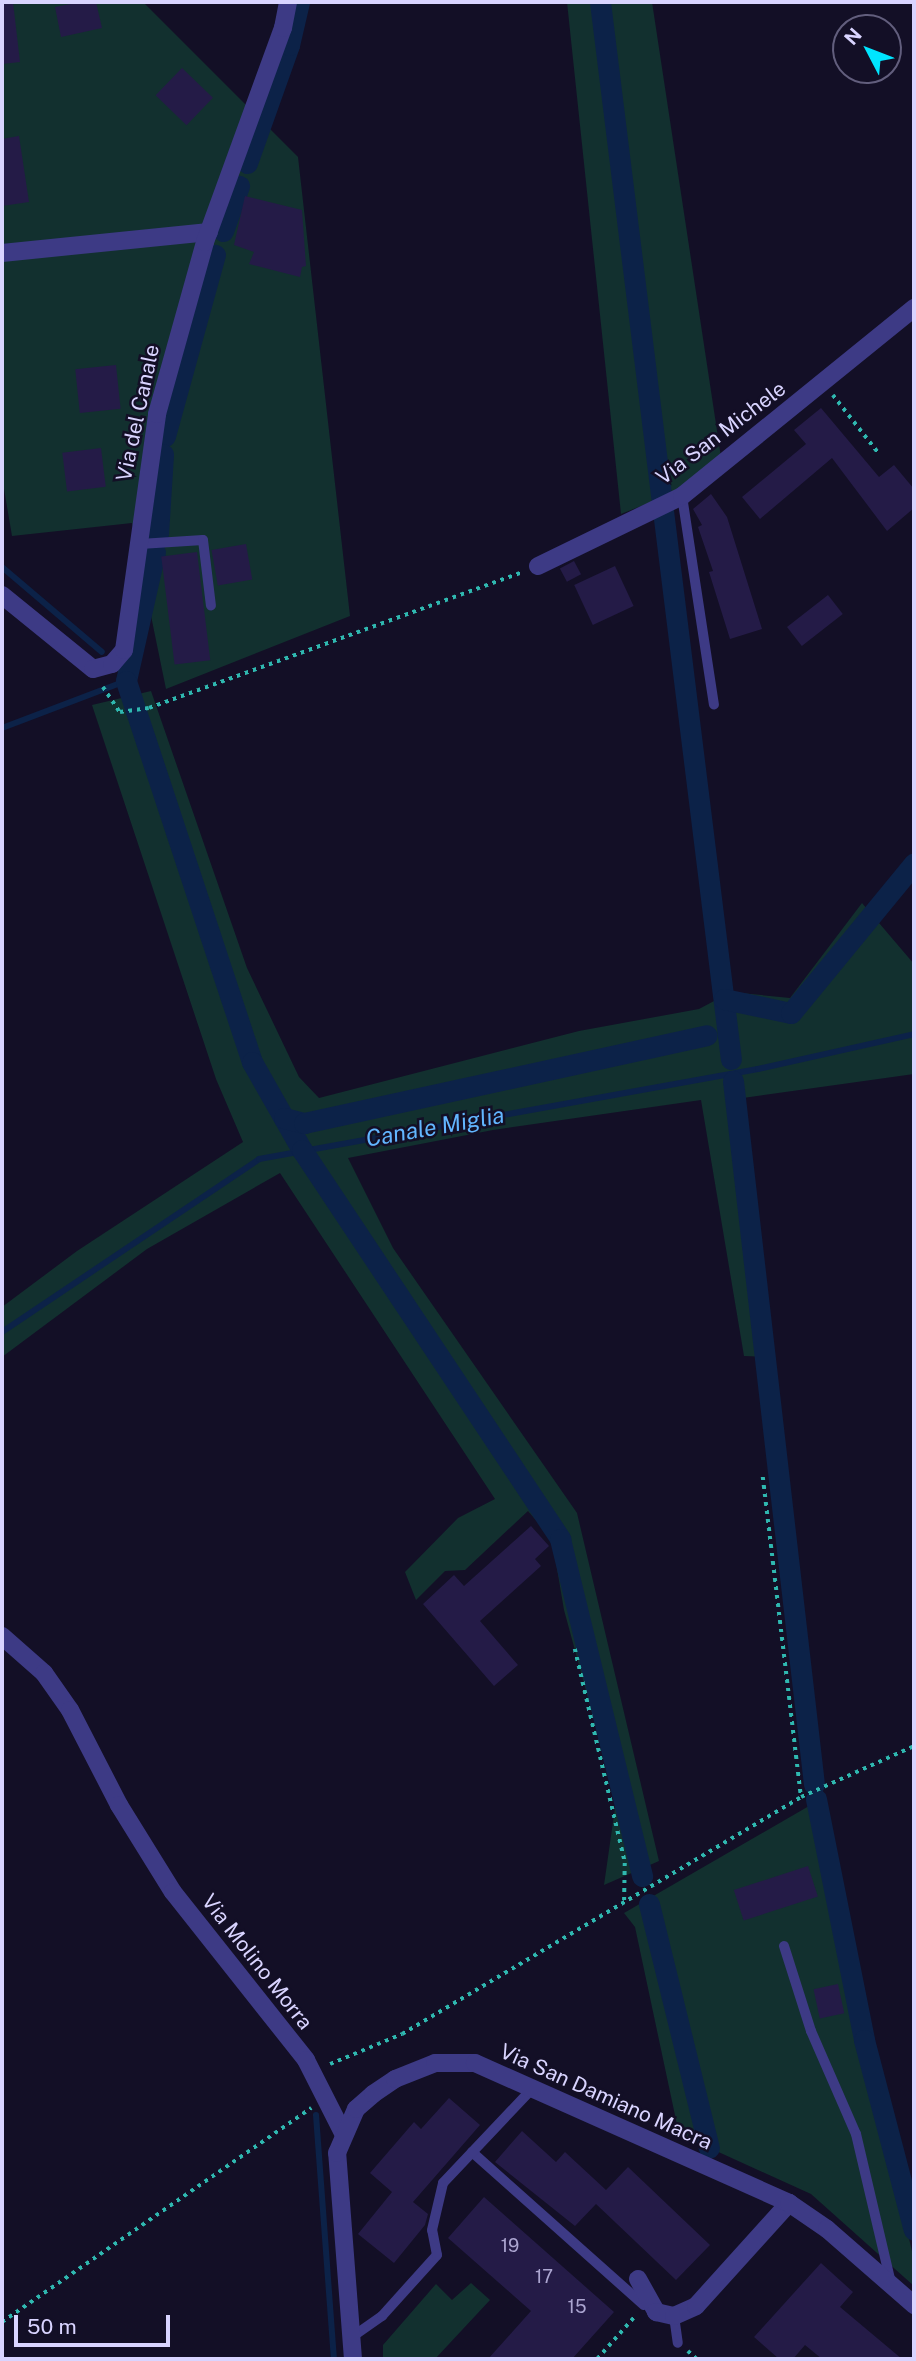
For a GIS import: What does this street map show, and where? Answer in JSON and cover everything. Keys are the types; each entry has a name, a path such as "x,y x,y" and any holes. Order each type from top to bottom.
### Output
{"street":[{"name":"Via del Canale","path":"2,595 93,669 113,664 124,650 157,414 209,232 279,40 288,2"},
{"path":"2,253 209,232"},
{"name":"Via San Michele","path":"538,566 678,498 914,308"},
{"name":"Via Molino Morra","path":"2,1636 44,1674 173,1892 312,2072 343,2133"},
{"name":"Via San Damiano Macra","path":"343,2133 356,2109 395,2079 435,2063 475,2063 789,2203 827,2228 914,2305"},
{"path":"343,2133 337,2153 353,2359"},
{"path":"638,2279 644,2306 656,2312 674,2316 696,2306 789,2203"}],"lane":[{"path":"678,498 714,705"},
{"path":"140,544 203,540 211,606"},
{"path":"784,1946 811,2031 856,2134 892,2286"},
{"path":"352,2337 382,2316 437,2255 432,2230 443,2182 531,2090"},
{"path":"472,2152 644,2306"},
{"path":"674,2316 678,2343"}],"path":[{"path":"823,383 880,455"},
{"path":"100,682 120,712 149,708 538,566"},
{"path":"763,1477 801,1797"},
{"path":"575,1649 625,1863 624,1902"},
{"path":"312,2072 402,2034 801,1797 914,1746"},
{"path":"2,2322 325,2098"},
{"path":"597,2359 644,2306"}],"green space":[{"path":"2,2 143,2 298,157 350,616 166,689 132,523 12,536 2,477"},
{"path":"567,2 652,2 721,457 684,489 621,514"},
{"path":"151,691 247,968 299,1077 319,1098 579,1031 699,1009 731,992 790,998 862,903 914,964 914,1074 743,1098 775,1357 744,1356 701,1100 493,1130 348,1158 393,1248 577,1513 659,1861 604,1885 616,1801 564,1610 552,1539 528,1511 465,1570 445,1571 416,1600 405,1572 458,1518 495,1499 280,1173 147,1249 2,1357 2,1307 77,1251 243,1142 216,1079 92,705"},
{"path":"809,1806 914,2260 914,2286 811,2194 679,2134 635,1927 624,1913"},
{"path":"471,2283 490,2300 435,2359 383,2359 383,2345 436,2284 452,2300"}],"building":[{"path":"2,2 13,2 20,62 2,64"},
{"path":"96,2 102,28 61,37 55,7"},
{"path":"182,68 213,98 187,125 156,95"},
{"path":"19,136 29,202 2,206 2,139"},
{"path":"245,196 302,210 306,266 302,267 300,277 249,264 254,252 234,245"},
{"path":"116,365 121,409 80,413 75,369"},
{"path":"821,408 879,477 894,465 914,489 914,508 887,531 832,458 760,519 742,497 806,444 794,430"},
{"path":"101,448 106,487 67,491 62,453"},
{"path":"711,494 727,517 762,629 730,639 709,572 713,571 698,527 702,525 693,509"},
{"path":"246,544 252,579 218,586 212,550"},
{"path":"197,552 210,660 175,665 161,556"},
{"path":"574,561 581,574 567,582 560,569"},
{"path":"615,566 634,606 593,625 574,585"},
{"path":"828,595 843,614 802,646 787,627"},
{"path":"531,1526 549,1546 535,1559 541,1566 480,1621 518,1665 494,1686 423,1604 454,1575 464,1586"},
{"path":"808,1866 818,1896 744,1921 734,1890"},
{"path":"838,1984 844,2013 820,2019 814,1989"},
{"path":"449,2098 480,2125 413,2202 428,2214 425,2225 394,2263 358,2234 392,2192 370,2173 414,2122 421,2129"},
{"path":"522,2131 556,2162 565,2152 606,2190 628,2167 710,2245 676,2280 596,2204 575,2226 495,2162"},
{"path":"484,2197 614,2312 572,2359 488,2359 531,2311 448,2238"},
{"path":"821,2263 853,2292 840,2307 902,2359 822,2359 805,2345 793,2359 779,2359 754,2337"}],"waterway":[{"path":"247,163 289,45 299,2"},
{"path":"600,2 731,1059"},
{"path":"223,231 239,186"},
{"path":"165,436 215,255"},
{"path":"158,534 163,454"},
{"path":"155,552 126,681 252,1062 302,1150 560,1539 642,1876"},
{"path":"2,567 102,652"},
{"path":"2,728 126,681"},
{"path":"724,999 791,1013 914,863"},
{"name":"Canale Miglia","path":"2,1332 259,1159 758,1069 914,1034"},
{"path":"284,1118 304,1123 707,1035"},
{"path":"733,1081 814,1784"},
{"path":"816,1799 864,2040 914,2230"},
{"path":"649,1904 709,2148"},
{"path":"316,2115 334,2359"}]}
